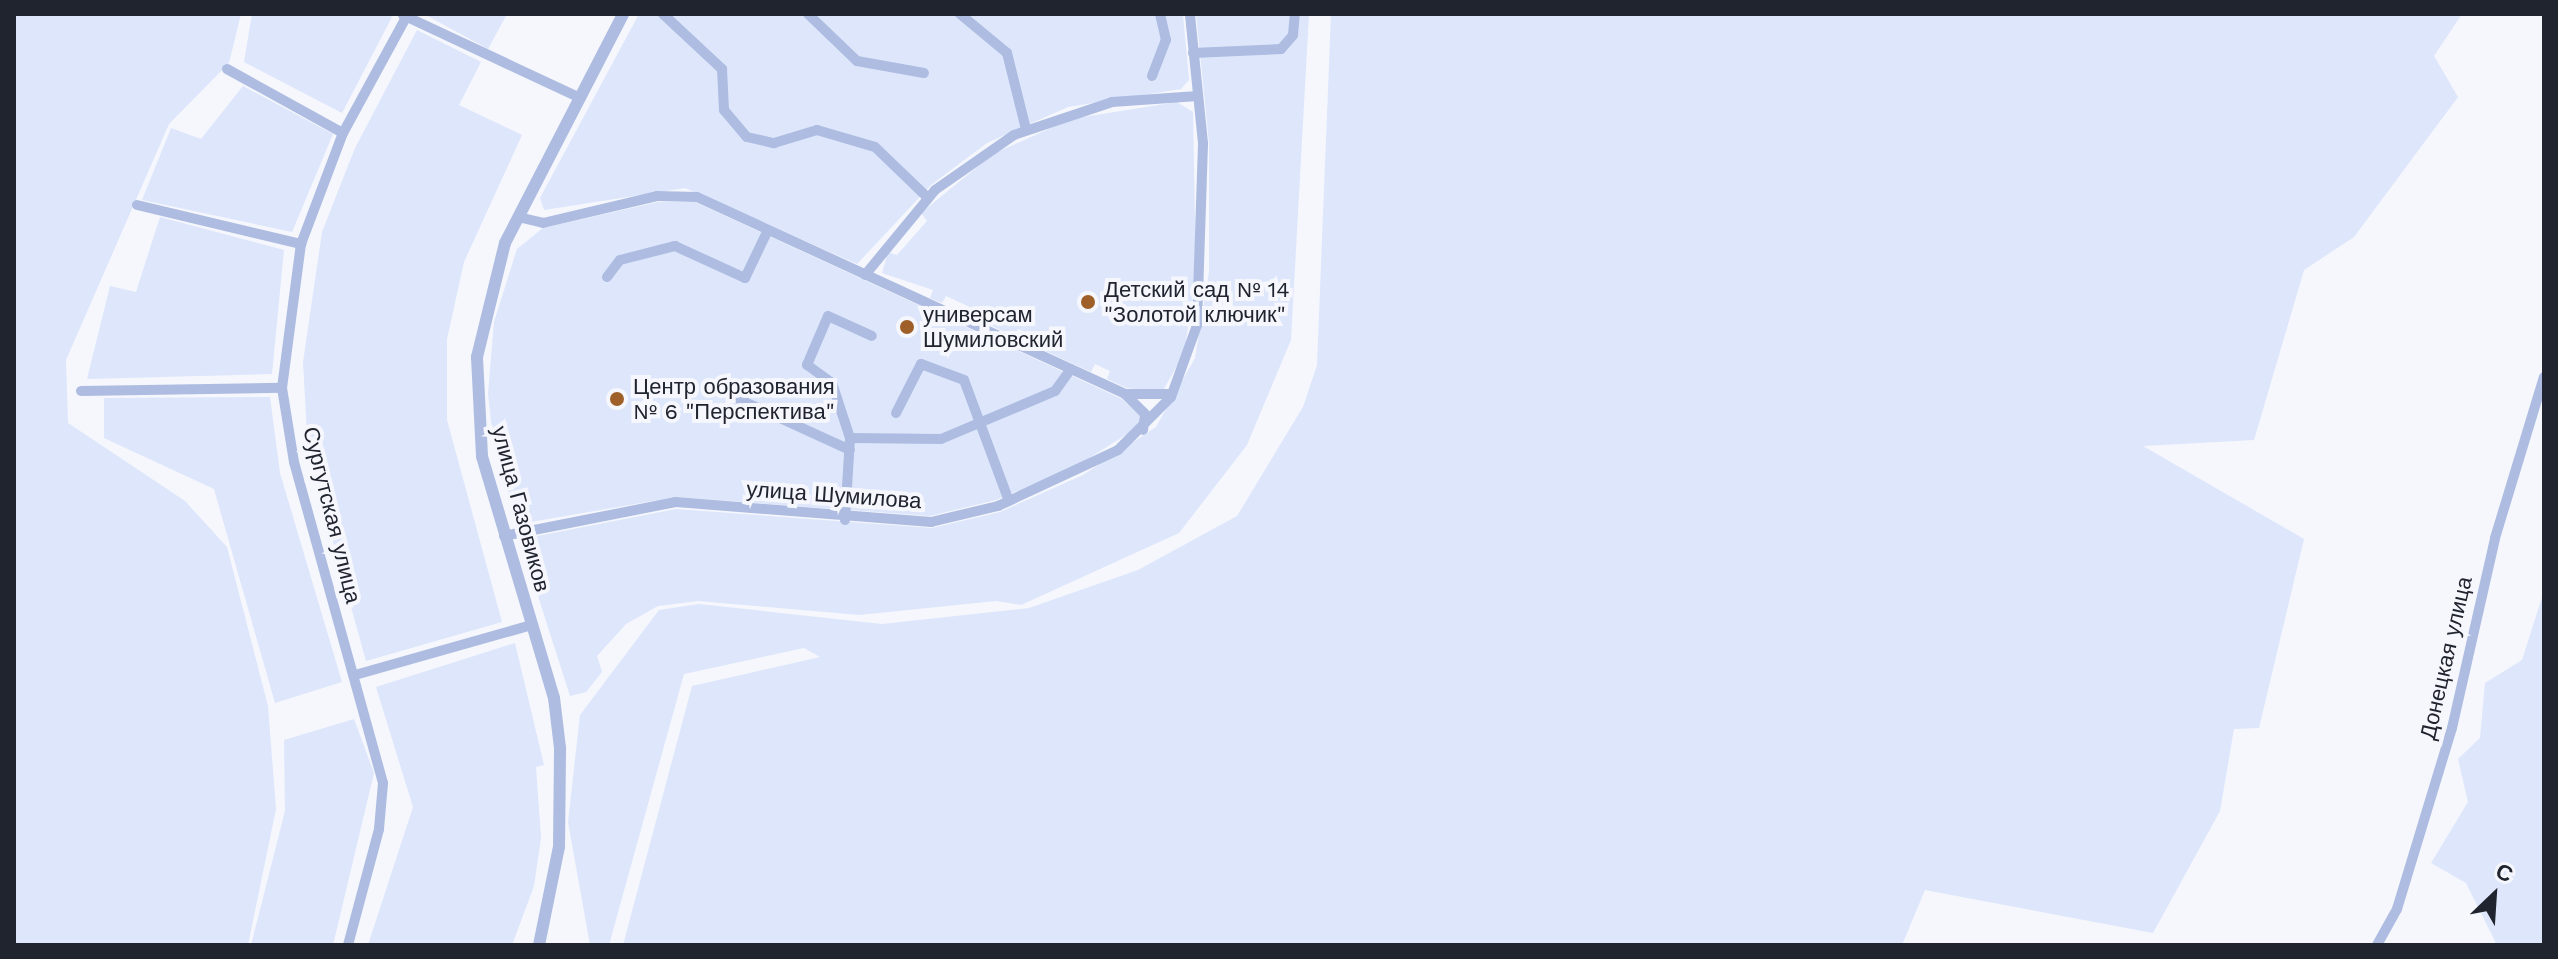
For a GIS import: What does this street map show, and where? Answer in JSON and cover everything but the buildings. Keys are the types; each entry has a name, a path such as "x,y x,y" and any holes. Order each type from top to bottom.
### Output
{"street":[{"name":"улица Газовиков","path":"539,945 556,872 562,772 554,698 482,456 475,376 488,291 518,217 576,96 623,14"},
{"path":"663,14 722,69 724,110 747,137 774,143 817,130 875,147 927,197"},
{"path":"808,14 857,61 924,73"},
{"path":"960,14 1007,53 1026,129"},
{"path":"1152,76 1166,40 1160,14"},
{"name":"улица Шумилова","path":"504,536 676,502 845,520 931,522 1009,501 1081,470 1143,430 1161,412 1190,356 1203,272 1198,96 1190,14"},
{"path":"1193,53 1281,49 1293,35 1295,14"},
{"path":"406,15 576,96"},
{"name":"Сургутская улица","path":"348,945 383,806 380,762 294,462 282,388 301,244 343,133 406,15"},
{"path":"227,69 343,133"},
{"path":"865,275 927,197 1026,129 1112,102 1198,96"},
{"path":"518,217 543,223 685,194 1125,394 1150,399 1176,387"},
{"path":"137,205 301,244"},
{"path":"607,277 620,260 675,246 745,278 768,230"},
{"path":"845,520 850,438 832,383 807,365 828,316 872,336"},
{"path":"896,413 915,370 926,363 964,380 1009,501"},
{"path":"850,438 926,441 982,425 1055,391 1071,369"},
{"name":"Донецкая улица","path":"2377,945 2397,909 2452,728 2495,538 2544,377"},
{"path":"81,391 282,388"},
{"path":"1125,394 1144,411 1161,412"},
{"path":"736,398 850,450"},
{"path":"1150,399 1161,412"},
{"path":"1143,430 1144,411"},
{"path":"355,675 532,625"}],"shaded area":[{"path":"14,14 241,14 229,63 169,124 66,360 68,423 185,501 227,547 268,706 276,809 248,945 14,945"},
{"path":"252,14 387,14 392,17 342,113 244,62"},
{"path":"424,14 507,14 488,49"},
{"path":"639,14 1183,14 1189,80 1181,89 1068,107 987,143 931,185 857,264 685,188 544,210 540,198"},
{"path":"1196,14 1309,14 1291,340 1247,445 1179,533 1021,605 996,601 859,615 698,601 658,606 626,624 597,656 602,672 586,692 570,696 522,546 527,538 676,509 932,528 1000,512 1083,475 1156,427 1195,358 1209,272 1209,143"},
{"path":"1331,14 2462,14 2434,56 2458,97 2354,237 2304,270 2254,440 2143,446 2304,539 2259,728 2234,729 2220,811 2153,933 1925,890 1902,945 623,945 692,686 820,657 804,648 684,674 609,945 590,945 568,822 580,715 659,610 699,604 882,624 1029,608 1138,570 1237,516 1303,407 1317,365"},
{"path":"417,30 481,62 459,105 522,135 464,262 447,339 447,420 502,622 366,661 308,452 303,362 322,232 355,148"},
{"path":"243,86 333,134 292,232 142,200 171,128 201,139"},
{"path":"1177,102 1193,112 1196,271 1184,354 1162,392 1127,388 1107,379 1110,371 1095,364 1091,372 1041,349 1044,341 1018,329 1014,336 983,322 985,314 946,296 942,303 930,298 933,290 882,273 888,252 897,255 927,221 921,213 993,154 1071,119"},
{"path":"658,202 695,202 1122,399 1139,415 1140,426 1078,465 996,500 930,516 676,497 519,524 494,449 488,394 494,322 517,249 543,228"},
{"path":"160,217 284,250 272,374 87,379 110,286 136,292"},
{"path":"270,397 280,473 342,682 275,703 214,489 104,438 104,398"},
{"path":"2544,591 2544,945 2497,945 2466,883 2431,863 2468,802 2458,759 2480,738 2485,683 2522,660"},
{"path":"515,643 544,765 536,767 541,838 534,886 512,945 368,945 413,807 376,687"},
{"path":"354,719 374,773 333,945 251,945 285,811 284,740"}],"place":[{"name":"Детский сад № 14 \"Золотой ключик\"","path":"1088,302"},
{"name":"универсам Шумиловский","path":"907,327"},
{"name":"Центр образования № 6 \"Перспектива\"","path":"617,399"}]}
